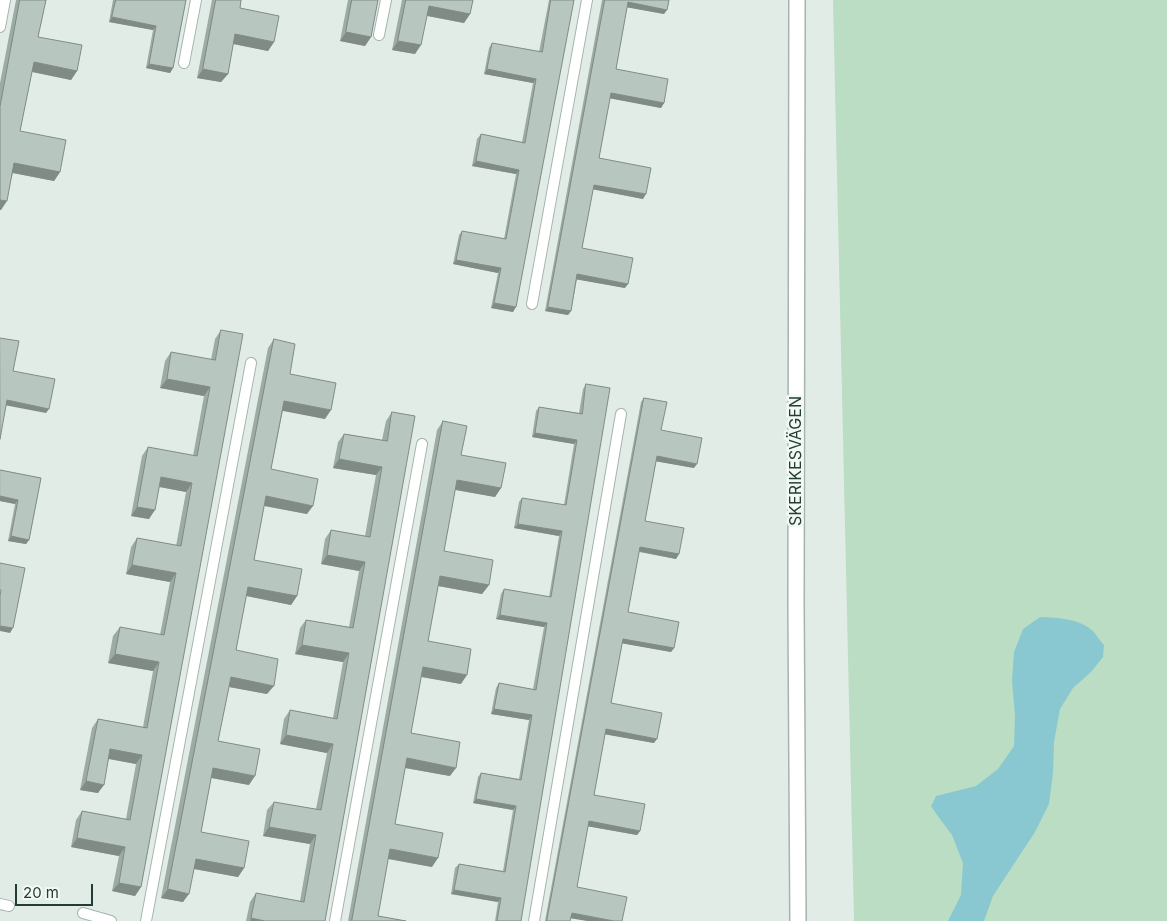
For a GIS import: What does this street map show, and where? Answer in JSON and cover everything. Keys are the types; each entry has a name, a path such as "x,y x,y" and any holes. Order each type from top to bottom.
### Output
{"street":[{"name":"SKERIKESVÄGEN","path":"797,0 796,605 798,921"}],"lane":[{"path":"0,27 5,0"},
{"path":"184,63 196,0"},
{"path":"379,35 386,0"},
{"path":"532,304 587,0"},
{"path":"146,921 251,363"},
{"path":"534,921 621,414"},
{"path":"335,921 422,444"},
{"path":"83,913 111,921"}],"green space":[{"path":"833,0 1167,0 1167,921 854,921"}],"water":[{"path":"1040,617 1075,621 1088,627 1104,645 1103,657 1091,672 1073,688 1060,709 1054,742 1049,804 1035,832 993,896 984,921 948,921 961,895 963,863 952,835 931,806 936,796 976,786 998,769 1014,746 1015,716 1012,681 1014,652 1023,629"}],"building":[{"path":"20,0 46,0 38,37 82,45 77,71 34,62 20,131 66,140 60,172 14,163 7,201 0,200 0,107"},
{"path":"116,0 186,0 173,68 149,64 156,26 112,17"},
{"path":"216,0 241,0 240,8 279,16 274,42 235,34 228,74 203,69"},
{"path":"352,0 378,0 371,37 346,32"},
{"path":"406,0 473,0 470,14 429,6 421,45 398,41"},
{"path":"551,0 574,0 516,307 494,303 501,268 456,260 462,231 506,239 519,170 476,161 481,134 525,143 536,79 487,69 492,43 542,52"},
{"path":"605,0 669,0 667,10 628,2 616,69 668,79 664,103 611,93 599,158 651,168 646,194 594,185 582,248 633,258 628,284 577,274 571,311 548,307"},
{"path":"221,330 243,334 141,887 119,883 125,847 77,838 82,811 130,820 142,755 110,749 104,785 86,781 98,719 147,728 159,662 115,654 120,627 164,635 176,573 132,565 137,538 181,546 192,483 161,477 155,510 137,507 148,447 197,456 210,387 167,379 171,352 215,360"},
{"path":"0,338 19,341 13,371 55,379 49,409 7,400 0,439"},
{"path":"274,339 295,344 290,374 336,383 331,410 284,401 271,469 318,479 313,506 266,496 254,560 302,569 297,596 248,587 236,650 278,659 274,686 231,677 218,741 260,749 255,776 213,768 201,832 249,841 244,868 196,859 189,894 168,889"},
{"path":"586,384 610,388 521,921 497,921 501,898 454,890 459,864 505,872 516,806 476,799 481,773 521,780 532,715 494,709 499,683 536,690 547,623 500,615 504,589 551,597 562,531 518,524 522,498 566,505 577,440 535,433 539,407 582,414"},
{"path":"644,398 667,402 661,430 702,438 697,464 657,456 645,521 684,528 679,554 640,547 628,612 679,622 674,648 623,639 611,703 662,713 657,739 606,729 594,795 645,804 640,831 589,821 577,887 627,897 622,921 572,913 570,921 547,921"},
{"path":"392,412 415,416 325,921 265,921 251,918 256,893 304,902 316,835 269,827 274,802 321,810 333,744 286,735 290,710 337,719 349,653 302,645 306,620 353,628 365,562 327,555 331,530 370,537 382,467 339,459 344,434 387,441"},
{"path":"443,421 467,426 461,455 506,463 501,488 457,480 444,551 493,560 489,585 440,576 428,641 471,649 467,675 423,667 411,733 460,742 456,768 407,758 395,824 443,833 438,858 390,849 378,916 406,921 352,921"},
{"path":"0,470 41,478 29,540 11,536 18,500 0,496"},
{"path":"0,563 25,568 13,628 0,626"}]}
